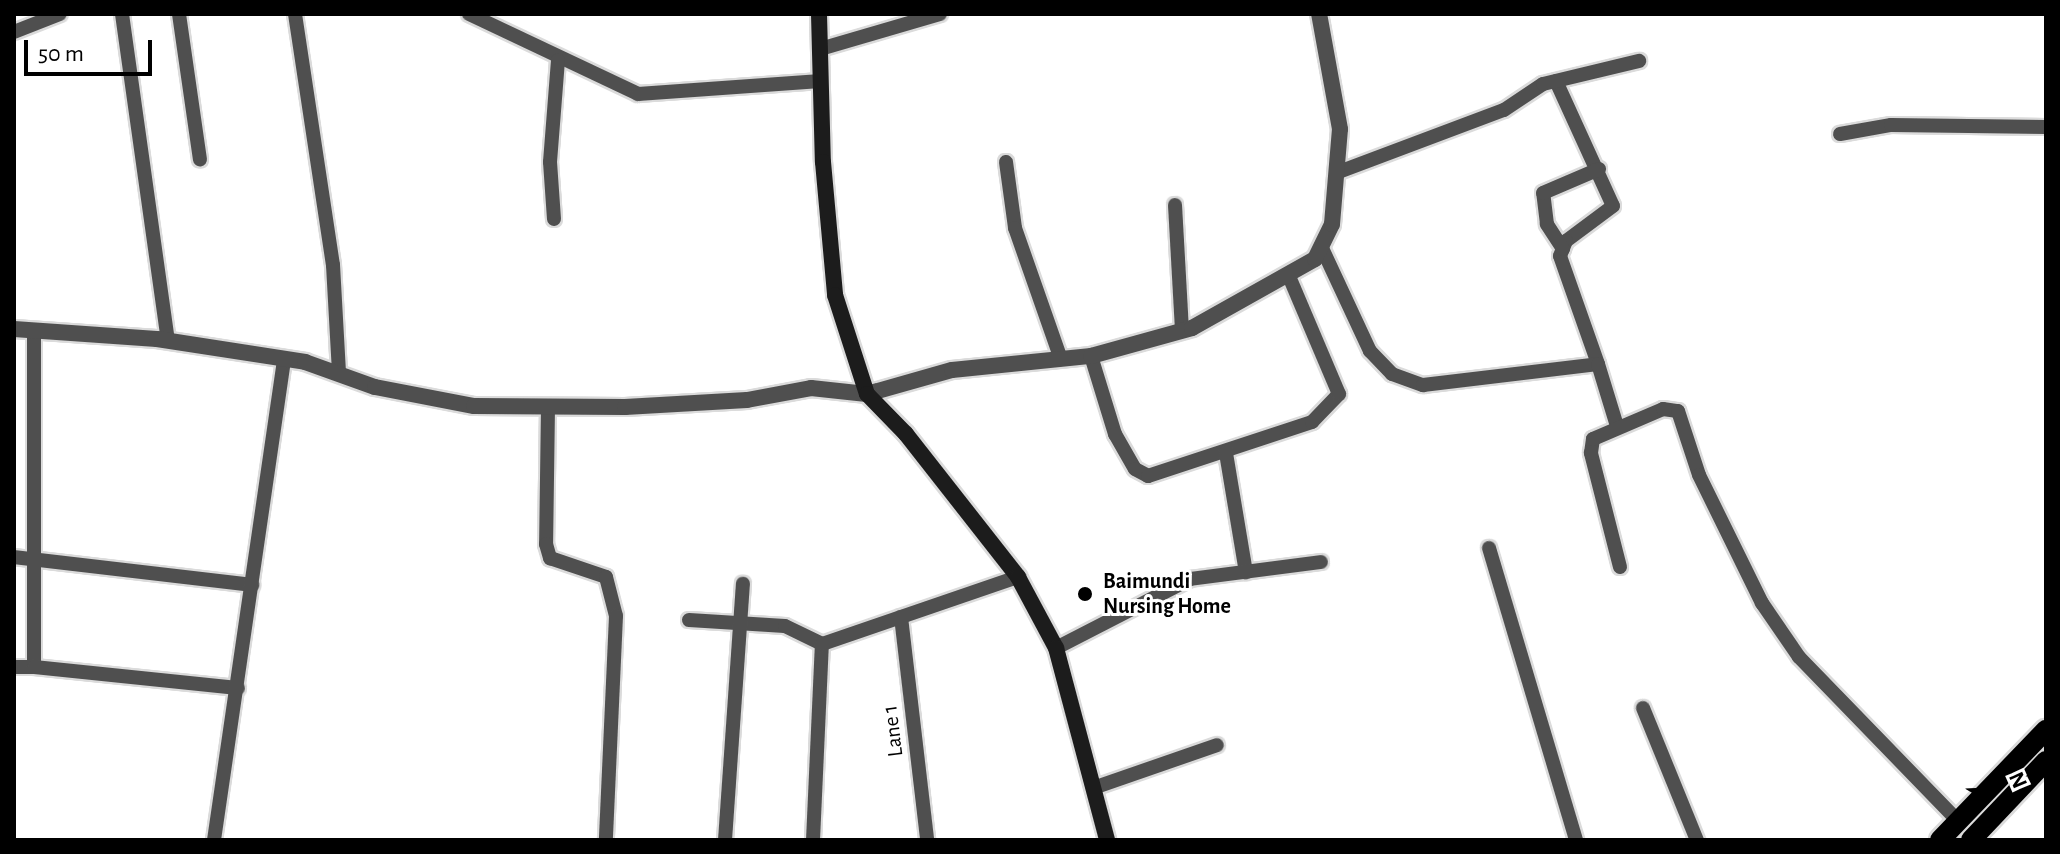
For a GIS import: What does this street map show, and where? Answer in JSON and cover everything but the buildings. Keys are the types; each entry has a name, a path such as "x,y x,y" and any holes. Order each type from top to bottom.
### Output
{"main road":[{"path":"819,14 835,295 867,394 906,434 1018,577 1056,648 1107,840"},
{"path":"1940,840 2046,730"},
{"path":"1971,840 2046,761"}],"street":[{"path":"14,32 60,14"},
{"path":"122,14 168,341"},
{"path":"179,14 200,159"},
{"path":"295,14 333,265 339,374"},
{"path":"469,14 558,60 638,94 821,81"},
{"path":"820,49 940,14"},
{"path":"14,329 168,341 284,359 375,387 474,406 548,407 747,400 811,388 867,394 952,370 1091,356 1182,331 1315,259 1332,224 1340,129 1319,14"},
{"path":"554,219 550,162 558,60"},
{"path":"1336,173 1504,110 1556,81 1639,61"},
{"path":"1556,81 1599,169 1613,206 1563,249 1560,256 1617,426"},
{"path":"1840,134 1891,125 2046,127"},
{"path":"1006,162 1015,228 1061,359"},
{"path":"1563,249 1547,224 1543,193 1599,169"},
{"path":"1175,205 1182,331"},
{"path":"1321,246 1370,351 1392,374 1423,385 1598,364"},
{"path":"1091,356 1115,434 1135,469 1148,476 1166,474 1312,422 1339,394 1288,274"},
{"path":"34,331 31,558 34,667"},
{"path":"214,840 284,359"},
{"path":"548,407 546,544 550,558 564,566 606,577 616,616 606,840"},
{"path":"1620,567 1591,453 1593,439 1617,426 1663,409 1678,411 1699,475 1762,603 1792,646 1958,821"},
{"path":"1226,453 1246,572"},
{"path":"1489,548 1576,840"},
{"path":"14,557 252,585"},
{"path":"1056,648 1190,579 1321,562"},
{"path":"689,620 785,626 822,644 1018,577"},
{"path":"725,840 743,584"},
{"name":"Lane 1","path":"901,617 927,840"},
{"path":"813,840 822,644"},
{"path":"14,667 238,688"},
{"path":"1643,708 1697,840"},
{"path":"1093,788 1217,745"}],"place":[{"name":"Baimundi Nursing Home","path":"1085,594"}]}
